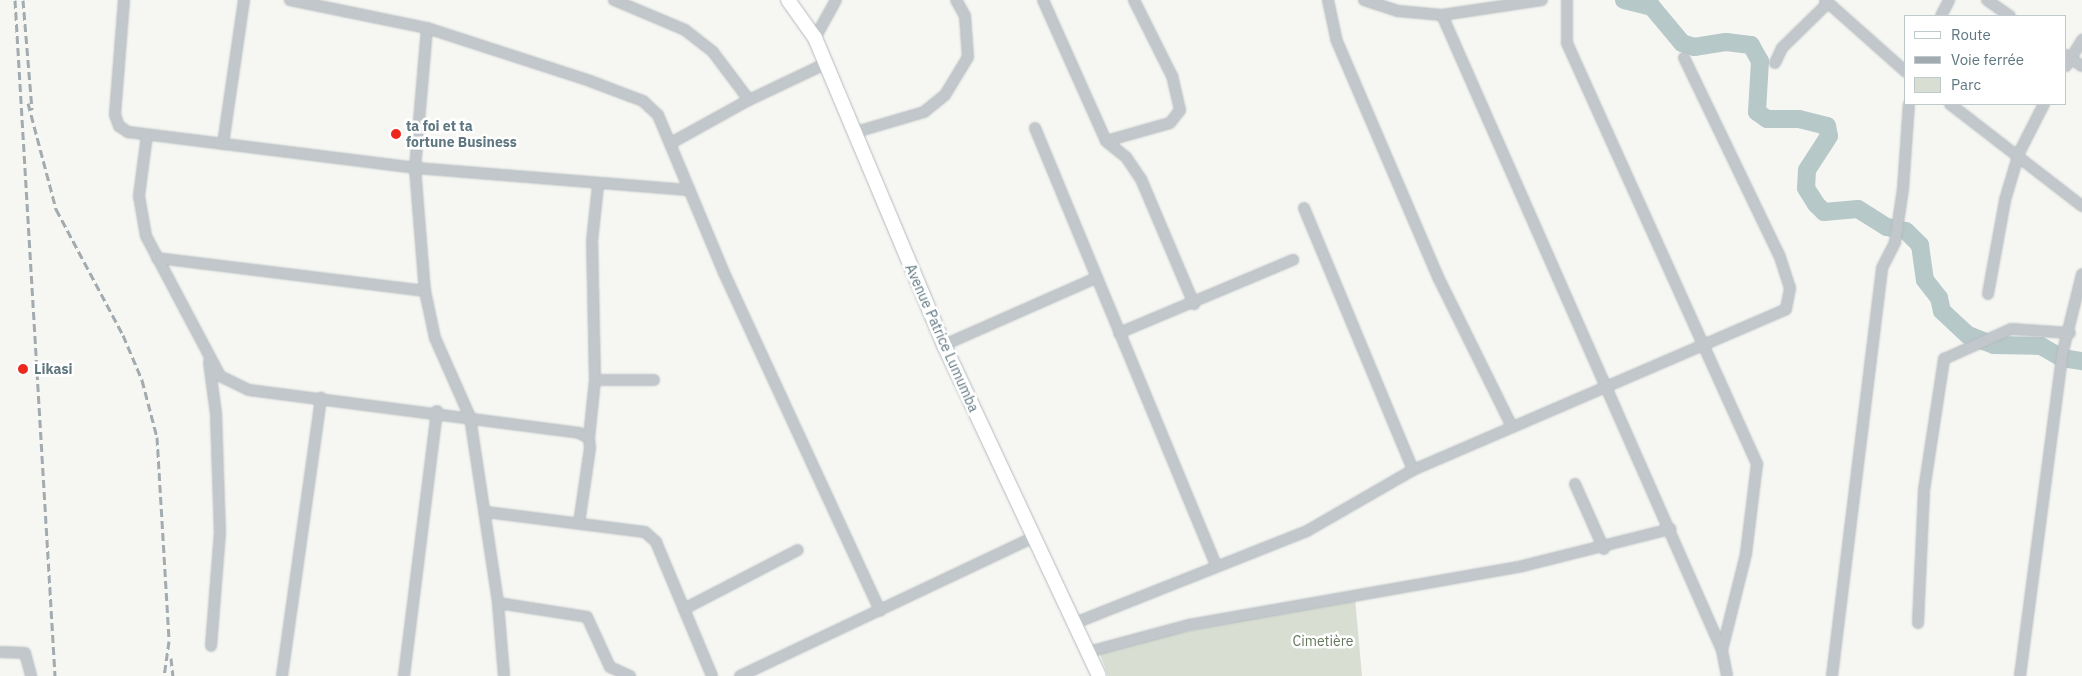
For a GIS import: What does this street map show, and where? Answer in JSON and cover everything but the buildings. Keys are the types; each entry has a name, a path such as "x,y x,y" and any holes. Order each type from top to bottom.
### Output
{"street":[{"path":"124,0 115,115 119,126 147,135 415,168 598,186 689,190"},
{"path":"222,144 244,0"},
{"path":"290,0 426,28 643,101 658,115 689,190 880,611"},
{"path":"614,0 685,30 713,52 749,100"},
{"name":"Avenue Patrice Lumumba","path":"788,0 815,38 827,63 944,345 1032,538 1075,623 1099,676"},
{"path":"815,38 836,0"},
{"path":"856,132 924,112 945,95 968,56 966,16 956,0"},
{"path":"1043,0 1106,141 1126,157 1141,179 1194,304"},
{"path":"1106,141 1170,123 1180,110 1172,76 1134,0"},
{"path":"1328,0 1336,39 1438,277 1511,425"},
{"path":"1364,0 1398,11 1442,15 1542,0"},
{"path":"1567,0 1567,44 1706,345 1757,464 1746,554 1722,650"},
{"path":"1942,15 1949,0"},
{"path":"1986,0 2008,15"},
{"path":"1775,63 1787,43 1826,1 1904,70"},
{"path":"1442,15 1670,529 1722,650 1727,676"},
{"path":"426,28 415,168 425,291 435,338 470,417 486,512 498,603 504,676"},
{"path":"2082,40 2067,59 2082,66"},
{"path":"1075,623 1216,564 1307,531 1413,470 1511,425 1706,345 1786,309 1790,288 1730,146 1684,58"},
{"path":"671,144 749,100 827,63"},
{"path":"1832,676 1882,268 1895,242 1900,212 1909,105"},
{"path":"1951,105 2019,153 2080,201"},
{"path":"1988,294 1999,228 2019,153 2043,105"},
{"path":"1035,128 1216,564"},
{"path":"147,135 139,196 146,236 209,361 220,376 250,390 437,412 589,438"},
{"path":"579,523 595,380 592,241 598,186"},
{"path":"1304,208 1413,470"},
{"path":"157,258 425,291"},
{"path":"1119,333 1194,304 1293,260"},
{"path":"2020,676 2063,351 2070,333 2082,274"},
{"path":"944,345 1096,278"},
{"path":"1918,623 1924,490 1944,359 2011,329 2070,333"},
{"path":"209,361 216,414 220,532 211,646"},
{"path":"595,380 654,380"},
{"path":"282,676 321,398"},
{"path":"404,676 437,412"},
{"path":"1575,484 1604,549"},
{"path":"486,512 645,532 656,542 712,676"},
{"path":"1088,652 1189,625 1604,549 1670,529"},
{"path":"740,676 1032,538"},
{"path":"684,609 798,550"},
{"path":"498,603 587,617 609,672 630,676"},
{"path":"0,652 25,653 31,676"}],"green space":[{"name":"Cimetière","path":"1355,598 1362,676 1108,676 1098,649"}],"waterway":[{"path":"1624,0 1652,7 1682,43 1694,47 1726,42 1751,45 1760,61 1757,112 1767,119 1799,119 1827,126 1829,136 1807,170 1806,188 1816,204 1824,212 1858,209 1887,227 1906,231 1920,245 1925,280 1939,298 1942,311 1968,335 1994,345 2041,346 2062,358 2082,361"}],"railway":[{"path":"15,0 55,676"},
{"path":"23,0 32,110"},
{"path":"28,103 56,209 123,335 142,380 157,437 169,641 164,676"},
{"path":"171,658 173,676"}],"place":[{"name":"ta foi et ta fortune Business","path":"396,134"},
{"name":"Likasi","path":"23,369"}]}
